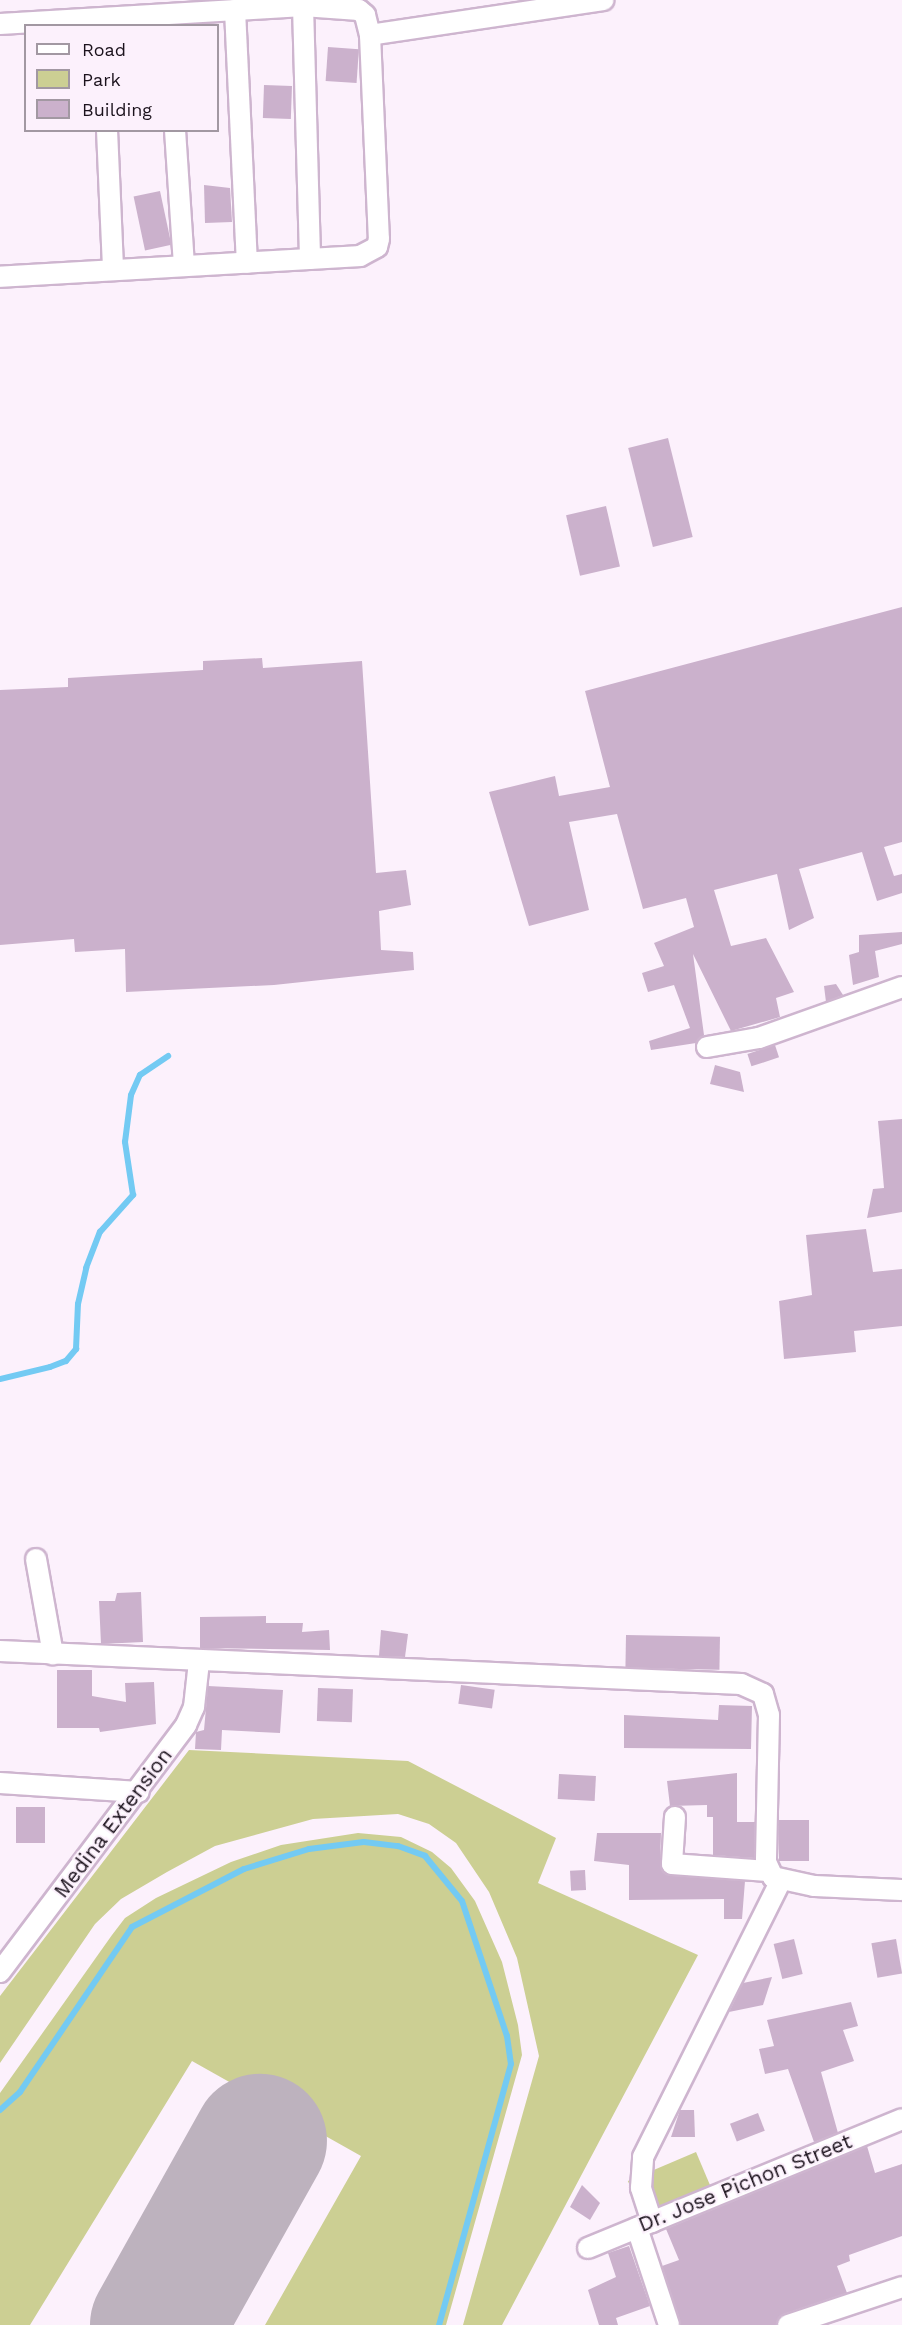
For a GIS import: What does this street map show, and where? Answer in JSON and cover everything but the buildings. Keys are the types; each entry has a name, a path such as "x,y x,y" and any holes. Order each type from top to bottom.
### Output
{"street":[{"path":"370,35 603,0"},
{"path":"303,6 310,259"},
{"path":"0,24 168,20 235,10 303,6 359,10 365,15 370,35 377,247 360,256 0,277"},
{"path":"235,10 246,263"},
{"path":"107,132 113,270"},
{"path":"175,132 184,266"},
{"path":"707,1047 759,1038 902,987"},
{"path":"36,1559 53,1654"},
{"path":"0,1651 755,1688 769,1715 774,1876 643,2157 641,2188 645,2225 669,2325"},
{"name":"Medina Extension","path":"0,1972 139,1792 186,1725 197,1690 199,1662"},
{"path":"0,1783 139,1792"},
{"path":"675,1817 672,1864 902,1890"},
{"name":"Dr. Jose Pichon Street","path":"588,2248 902,2119"},
{"path":"788,2325 902,2287"}],"green space":[{"path":"189,1750 408,1761 556,1838 538,1883 698,1955 502,2325 463,2325 539,2056 517,1958 489,1892 456,1843 429,1824 398,1814 313,1819 215,1846 167,1872 121,1899 95,1924 0,2063 0,1996"},
{"path":"358,1833 401,1837 432,1852 451,1868 475,1901 502,1962 518,2025 522,2055 446,2325 265,2325 361,2156 192,2061 30,2325 0,2325 0,2093 112,1935 125,1918 156,1898 231,1862 281,1845"},
{"path":"696,2152 711,2188 643,2217 628,2181"}],"waterway":[{"path":"0,1379 66,1361 76,1349 78,1304 86,1268 100,1232 133,1195 125,1142 131,1095 140,1075 168,1056"},
{"path":"0,2110 20,2092 132,1927 244,1869 309,1849 364,1842 398,1846 425,1856 462,1901 507,2036 511,2064 439,2325"}],"runway":[{"path":"157,2325 260,2141"}]}
